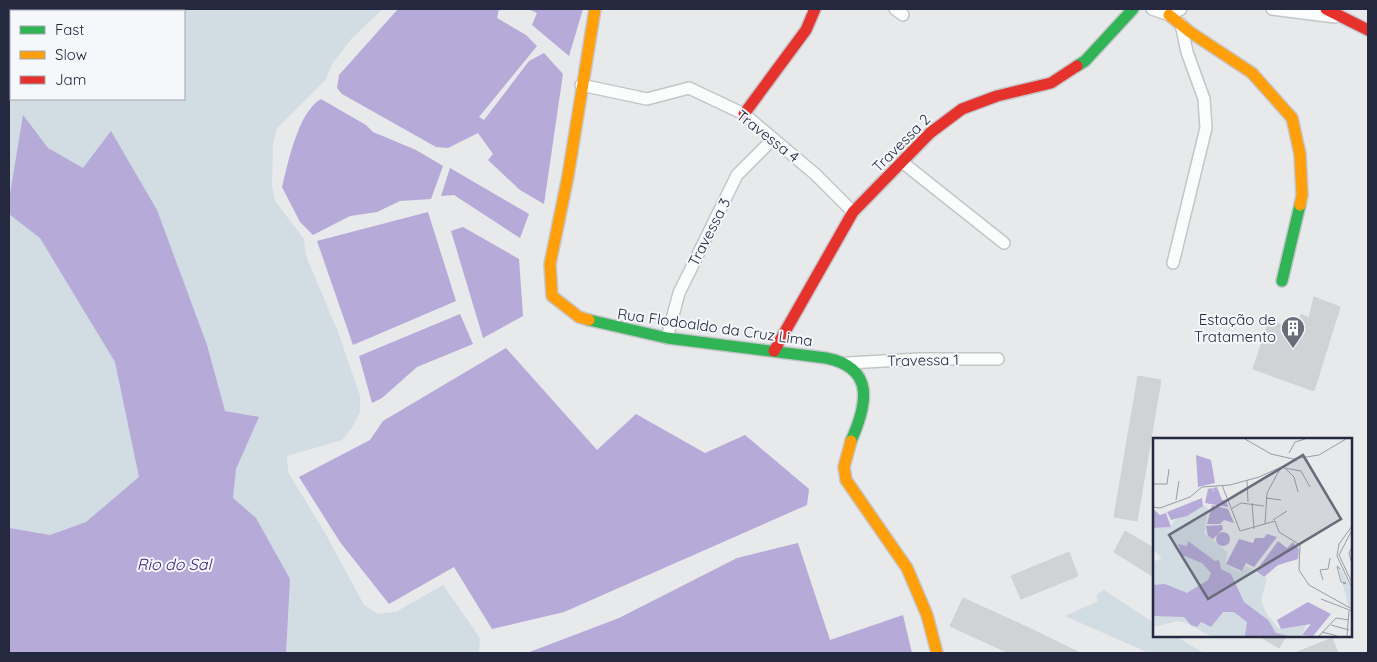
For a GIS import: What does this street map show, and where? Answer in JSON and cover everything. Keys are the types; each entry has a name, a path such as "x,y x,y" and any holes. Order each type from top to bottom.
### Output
{"street":[{"name":"Rua Flodoaldo da Cruz Lima","path":"594,9 581,85 574,142 550,264 552,296 567,310 586,320 667,338 826,358 848,363"},
{"path":"744,114 806,30 815,9"},
{"name":"Travessa 2","path":"774,351 853,212 930,132 962,109 997,96 1051,83 1085,61 1133,9"},
{"path":"1152,9 1169,15 1252,73 1292,118 1300,154 1302,195 1282,281"},
{"path":"1169,15 1181,9"},
{"path":"1272,9 1343,18"},
{"path":"1326,9 1368,30"},
{"path":"1173,264 1206,128 1204,99 1187,52 1181,24"},
{"name":"Travessa 4","path":"581,85 647,99 690,88 744,114 815,174 853,212"},
{"name":"Travessa 3","path":"667,338 679,293 738,175 773,139"},
{"path":"902,162 1004,244"},
{"name":"Travessa 1","path":"848,363 890,360 998,359"},
{"path":"848,363 861,380 865,399 863,414 845,455 843,466 846,480 907,568 926,615 938,653"}],"shaded area":[{"path":"9,9 383,9 352,38 332,64 326,79 277,128 273,144 272,185 275,201 304,239 306,256 338,332 360,396 360,412 353,426 342,440 287,456 288,472 325,533 364,605 378,614 396,612 443,585 480,638 479,653 9,653"},
{"path":"1104,590 1153,622 1153,637 1177,637 1204,653 1149,653 1065,616 1098,601 1096,595"}],"water":[{"path":"398,9 499,9 497,18 526,35 537,46 479,117 484,120 529,61 544,53 563,74 544,204 520,190 488,160 493,154 478,133 448,148 436,147 342,94 337,88 339,75"},
{"path":"528,9 583,9 569,56 532,25 537,13"},
{"path":"321,99 366,125 373,132 416,150 443,166 431,199 400,201 377,212 350,216 313,235 300,222 282,187 300,126 313,106"},
{"name":"Rio do Sal","path":"23,115 48,148 83,168 111,131 157,210 207,345 225,411 259,417 236,469 233,498 256,518 290,579 286,653 9,653 9,528 50,535 86,522 139,477 115,362 40,238 9,214 9,200"},
{"path":"450,168 529,214 520,238 454,195 441,196"},
{"path":"428,212 456,301 353,345 317,241"},
{"path":"463,227 519,259 523,316 483,338 451,231"},
{"path":"460,314 473,344 417,367 382,398 372,403 359,356"},
{"path":"506,348 597,450 636,414 705,453 745,435 809,489 807,505 564,612 492,629 454,567 389,604 340,542 299,477 370,440 383,421"},
{"path":"798,543 830,640 903,615 912,653 527,653 619,618 737,558"}],"building":[{"name":"Estação de Tratamento","path":"1314,297 1340,307 1314,391 1253,369 1269,321 1296,329 1301,314 1309,318"},
{"path":"1138,376 1161,380 1137,521 1114,517"},
{"path":"1125,531 1153,547 1153,576 1114,552"},
{"path":"1069,552 1078,576 1021,599 1011,576"},
{"path":"963,598 1080,653 1009,653 950,626"},
{"path":"1261,637 1285,637 1279,648"},
{"path":"1332,638 1338,653 1295,653"}],"traffic: fast":[{"path":"1077,66 1085,61 1133,9"},
{"path":"1282,281 1300,205"},
{"path":"589,320 667,338 826,358 842,363 853,370 860,379 863,390 861,414 851,441"}],"traffic: slow":[{"path":"589,320 579,317 552,296 550,264 568,176 595,9"},
{"path":"1169,15 1190,32 1252,73 1292,118 1300,154 1302,195 1300,205"},
{"path":"851,441 844,467 846,480 907,568 927,615 937,653"}],"traffic: jam":[{"path":"744,114 806,30 815,9"},
{"path":"1326,9 1368,30"},
{"path":"774,351 853,212 930,133 962,109 997,96 1051,83 1077,66"}],"place":[{"name":"Estação de Tratamento","path":"1293,349"}]}
